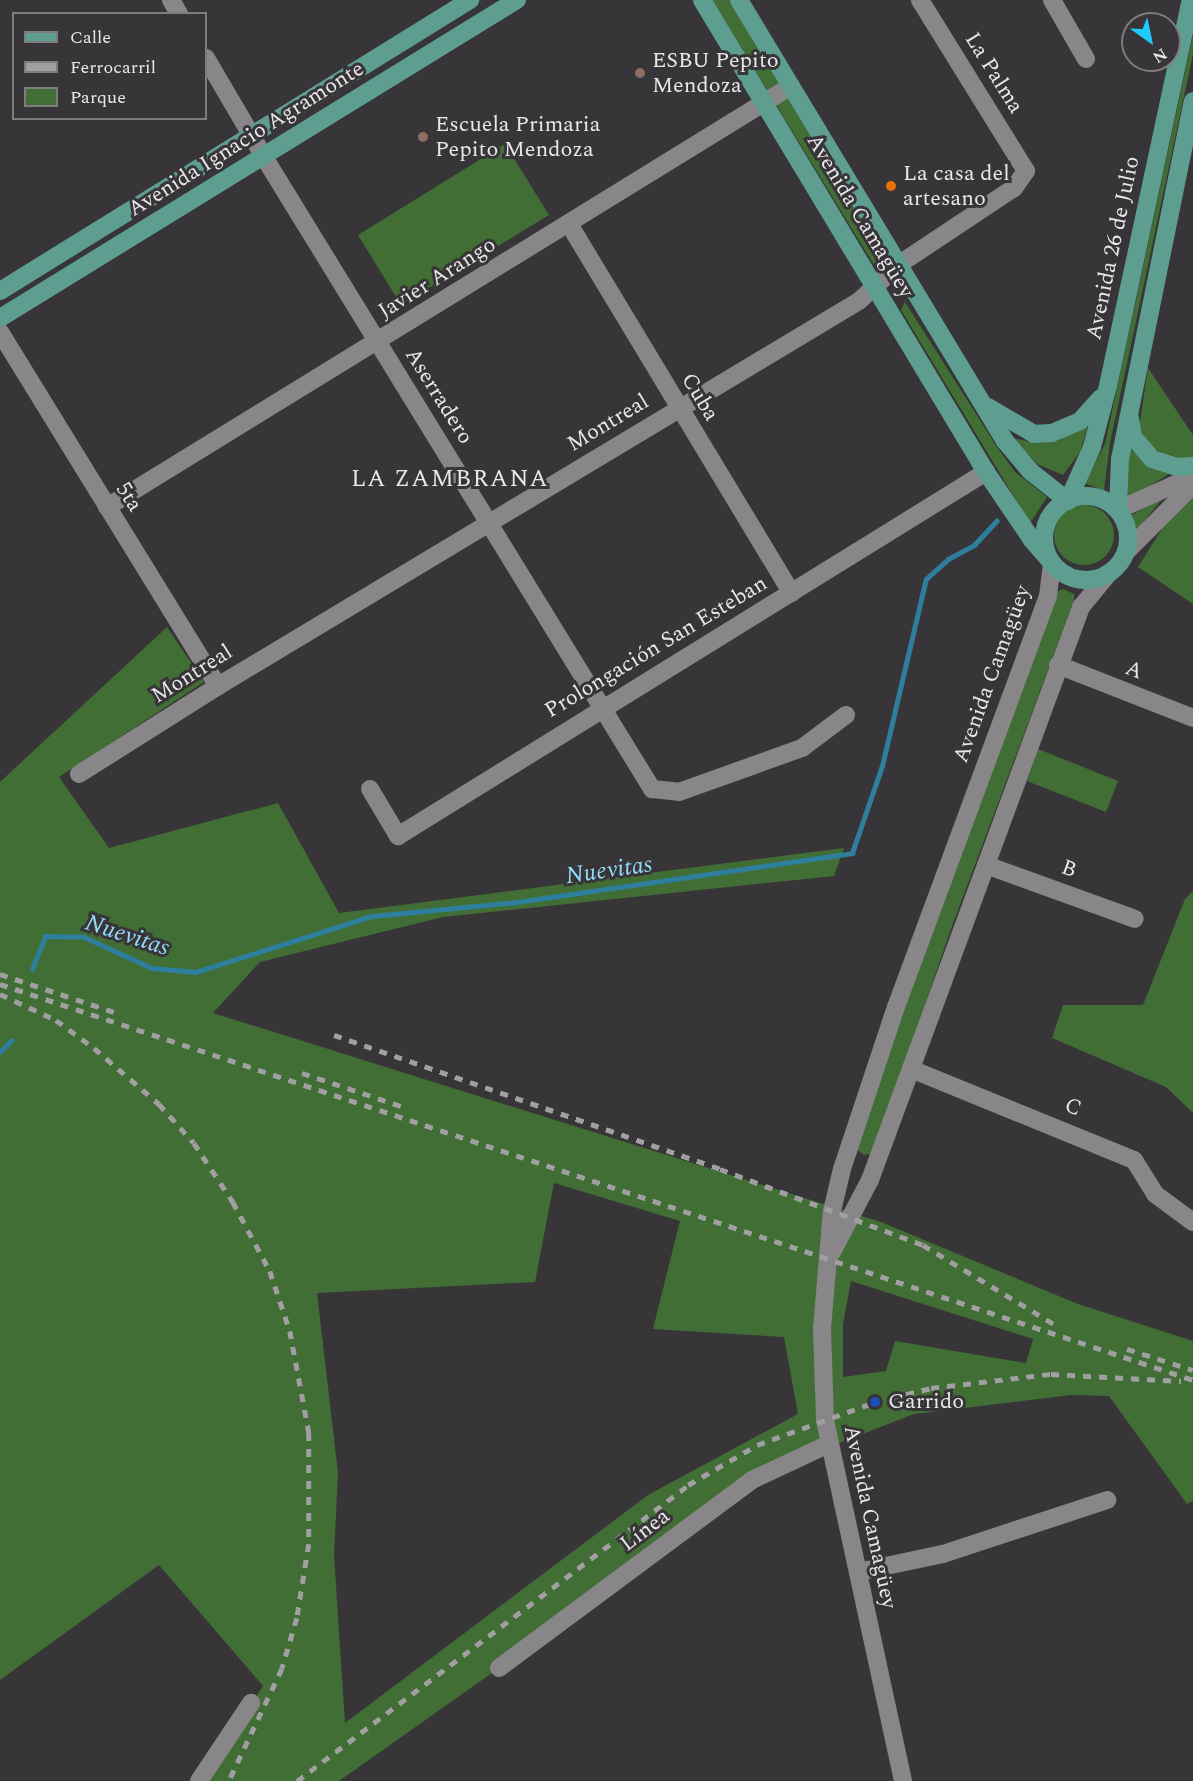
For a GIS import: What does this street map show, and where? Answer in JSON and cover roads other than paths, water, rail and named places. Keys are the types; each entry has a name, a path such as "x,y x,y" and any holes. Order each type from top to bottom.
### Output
{"main road":[{"name":"Avenida Ignacio Agramonte","path":"0,291 250,134 470,0"},
{"name":"Avenida Ignacio Agramonte","path":"0,318 518,0"},
{"name":"Avenida Camagüey","path":"702,0 986,472 1032,540 1052,563"},
{"name":"Avenida Camagüey","path":"739,0 1005,441 1030,471 1068,501"},
{"name":"Avenida 26 de Julio","path":"1068,501 1092,447 1108,386 1191,0"},
{"path":"1118,510 1094,497 1068,501 1048,521 1046,550 1052,563 1079,579 1109,573 1126,552 1128,530 1118,510 1120,459 1193,102"},
{"path":"982,403 1034,434 1053,433 1090,414 1108,386"},
{"path":"1130,407 1133,437 1140,449 1160,464 1193,466"}],"street":[{"name":"La Palma","path":"920,0 1026,171"},
{"path":"1052,0 1086,59"},
{"name":"Aserradero","path":"207,60 264,157 652,789 679,792 802,748 846,716"},
{"name":"Javier Arango","path":"107,507 378,343 791,86"},
{"name":"Montreal","path":"78,774 218,686 875,288 898,265 1014,188 1026,171"},
{"name":"Cuba","path":"569,224 792,593"},
{"name":"5ta","path":"0,332 218,686"},
{"name":"Prolongación San Esteban","path":"370,789 399,836 602,708 986,472"},
{"path":"1118,510 1193,476"},
{"path":"1126,552 1193,484"},
{"name":"Avenida Camagüey","path":"903,1781 829,1444 822,1329 832,1211 842,1169 896,1007 1048,596 1052,563"},
{"name":"Avenida Camagüey","path":"828,1259 870,1180 1081,607 1109,573"},
{"name":"A","path":"1058,665 1193,718"},
{"name":"B","path":"986,865 1135,919"},
{"name":"C","path":"911,1069 1134,1160 1155,1194 1193,1222"},
{"path":"842,1169 870,1180"},
{"name":"Línea","path":"499,1668 752,1480 829,1444"},
{"path":"858,1572 943,1554 1107,1500"},
{"path":"199,1781 251,1703"}],"waterway":[{"name":"Nuevitas","path":"32,969 45,936 84,937 152,968 196,972 372,916 517,902 852,853 882,766 926,579 948,559 974,545 996,521"},
{"name":"Nuevitas","path":"0,1052 11,1041"}],"railway":[{"path":"0,974 117,1013"},
{"path":"0,984 1193,1380"},
{"path":"0,994 56,1020 94,1048 159,1104 194,1143 233,1202 270,1271 290,1331 309,1433 309,1544 297,1618 282,1669 229,1781"},
{"path":"334,1035 720,1169 923,1245 1059,1327"},
{"path":"302,1073 407,1108"},
{"path":"1127,1349 1193,1370"},
{"path":"297,1781 688,1485 757,1445 875,1402 931,1388 1051,1374 1181,1381"}],"place":[{"name":"ESBU Pepito Mendoza","path":"640,73"},
{"name":"Escuela Primaria Pepito Mendoza","path":"423,137"},
{"name":"La casa del artesano","path":"891,186"},
{"name":"Garrido","path":"875,1402"}],"district":[{"name":"LA ZAMBRANA","path":"450,480"}]}
